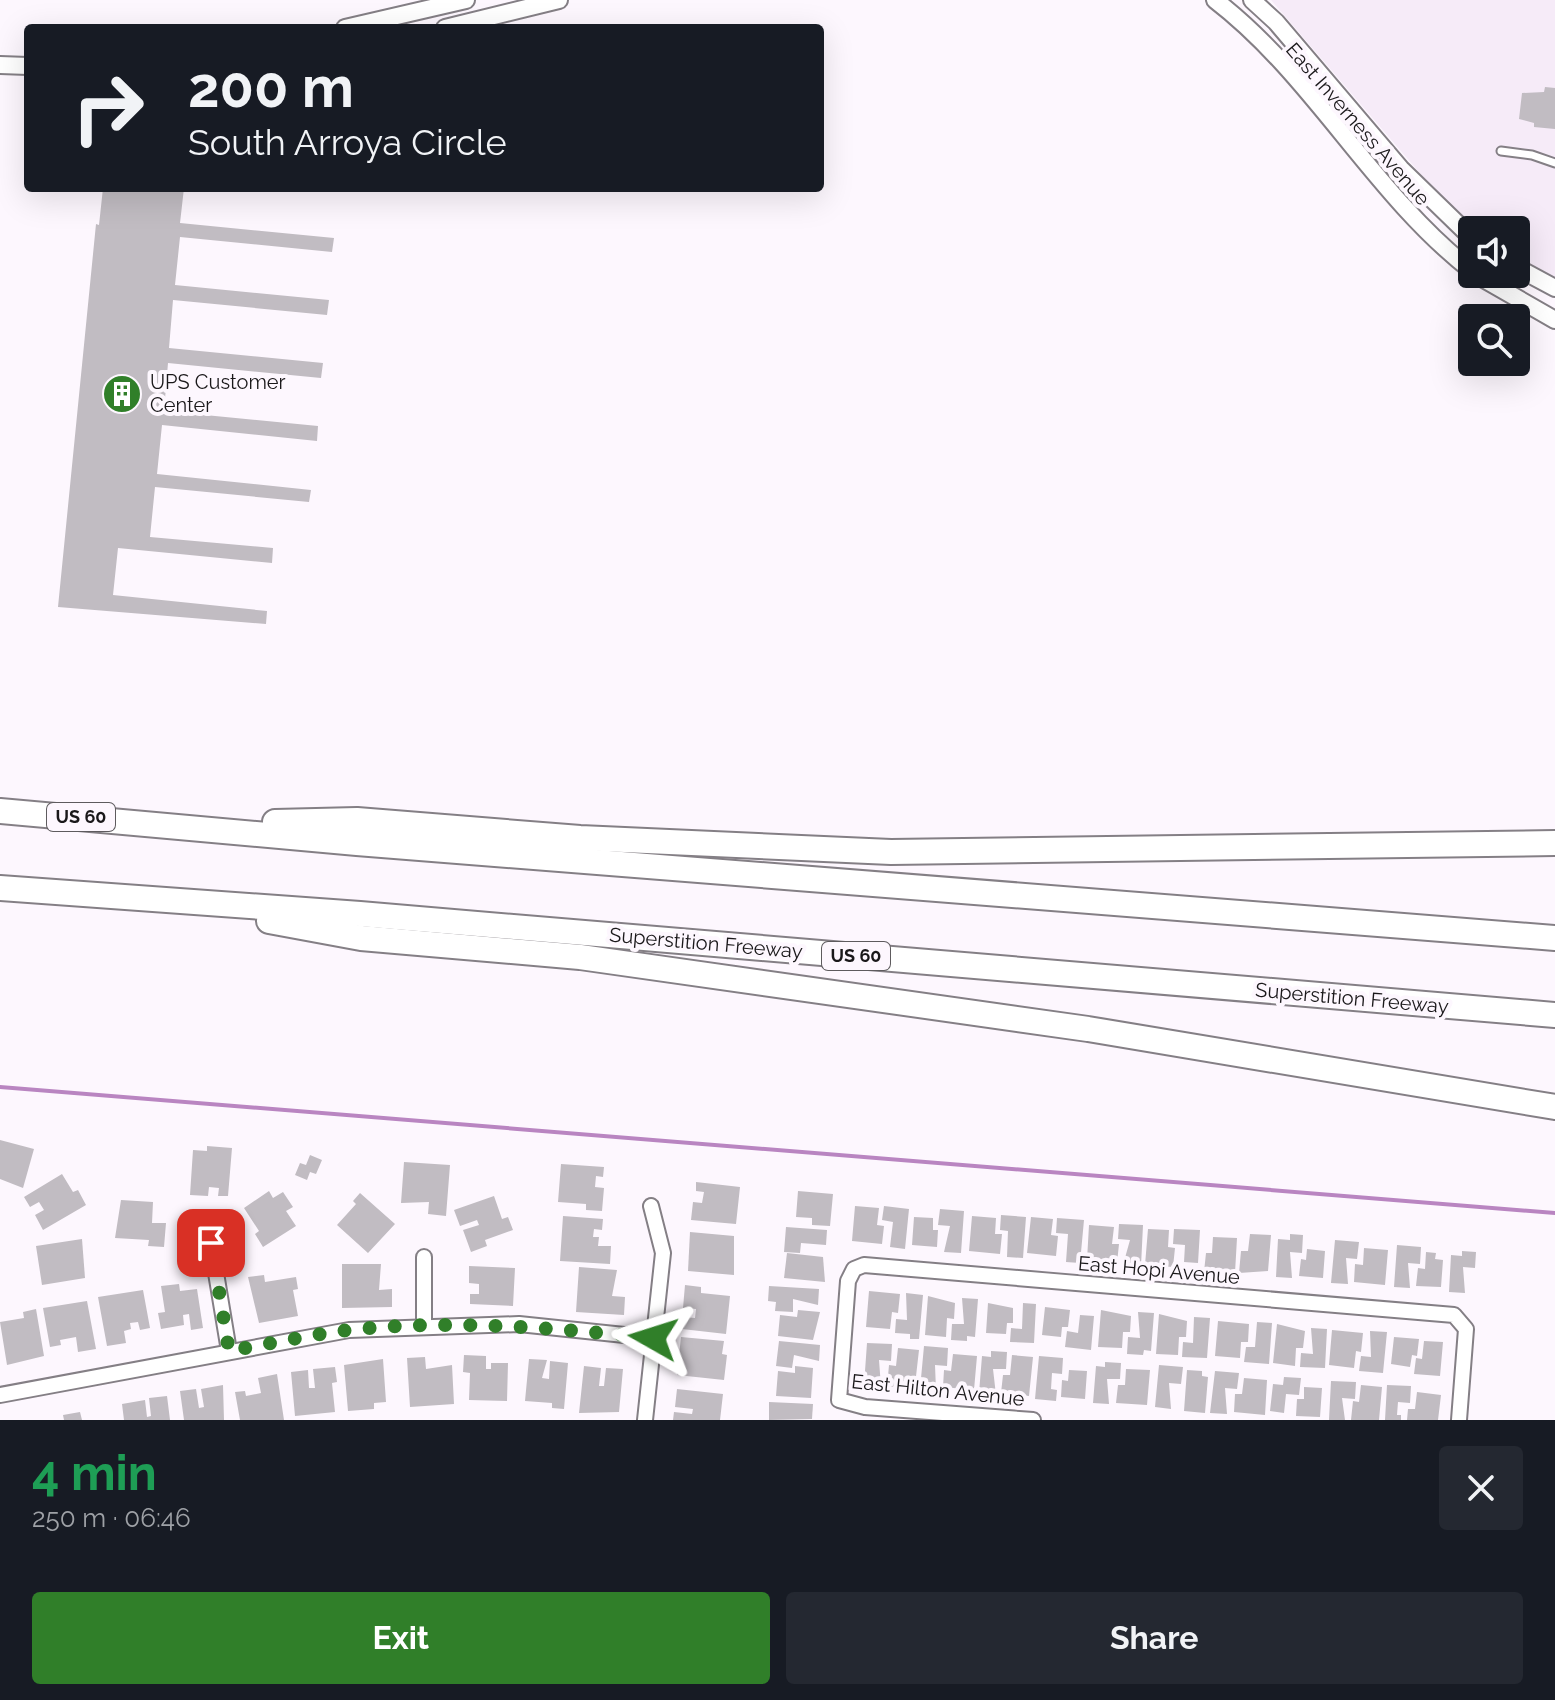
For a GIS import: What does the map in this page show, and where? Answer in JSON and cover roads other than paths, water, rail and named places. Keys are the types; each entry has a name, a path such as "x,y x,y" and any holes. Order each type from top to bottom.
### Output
{"highway":[{"name":"US 60","path":"0,811 373,844 1555,938"},
{"path":"162,824 357,820 580,838 891,852 1555,843"},
{"name":"Superstition Freeway","path":"0,888 376,915 1555,1015"},
{"path":"156,900 361,938 580,957 1088,1029 1555,1107"}],"street":[{"path":"362,24 466,0"},
{"path":"461,24 559,0"},
{"name":"East Inverness Avenue","path":"1215,0 1266,47 1381,184 1429,236 1458,260"},
{"name":"East Inverness Avenue","path":"1252,0 1314,65 1401,169 1458,224"},
{"path":"0,65 24,66"},
{"path":"1381,184 1401,169"},
{"path":"1530,275 1555,288"},
{"name":"East Inverness Avenue","path":"1500,288 1555,320"},
{"path":"645,1420 663,1253 651,1206"},
{"path":"211,1243 229,1351"},
{"path":"424,1257 424,1326"},
{"name":"East Hopi Avenue","path":"839,1400 848,1281 854,1269 864,1265 1454,1315 1461,1319 1466,1329 1459,1420"},
{"path":"0,1395 349,1330 519,1324 653,1338"},
{"name":"East Hilton Avenue","path":"839,1400 865,1407 1033,1420"}],"lane":[{"path":"1501,151 1532,155 1555,163"}],"waterway":[{"path":"0,1087 1555,1213"}],"place":[{"name":"UPS Customer Center","path":"122,394"}]}
